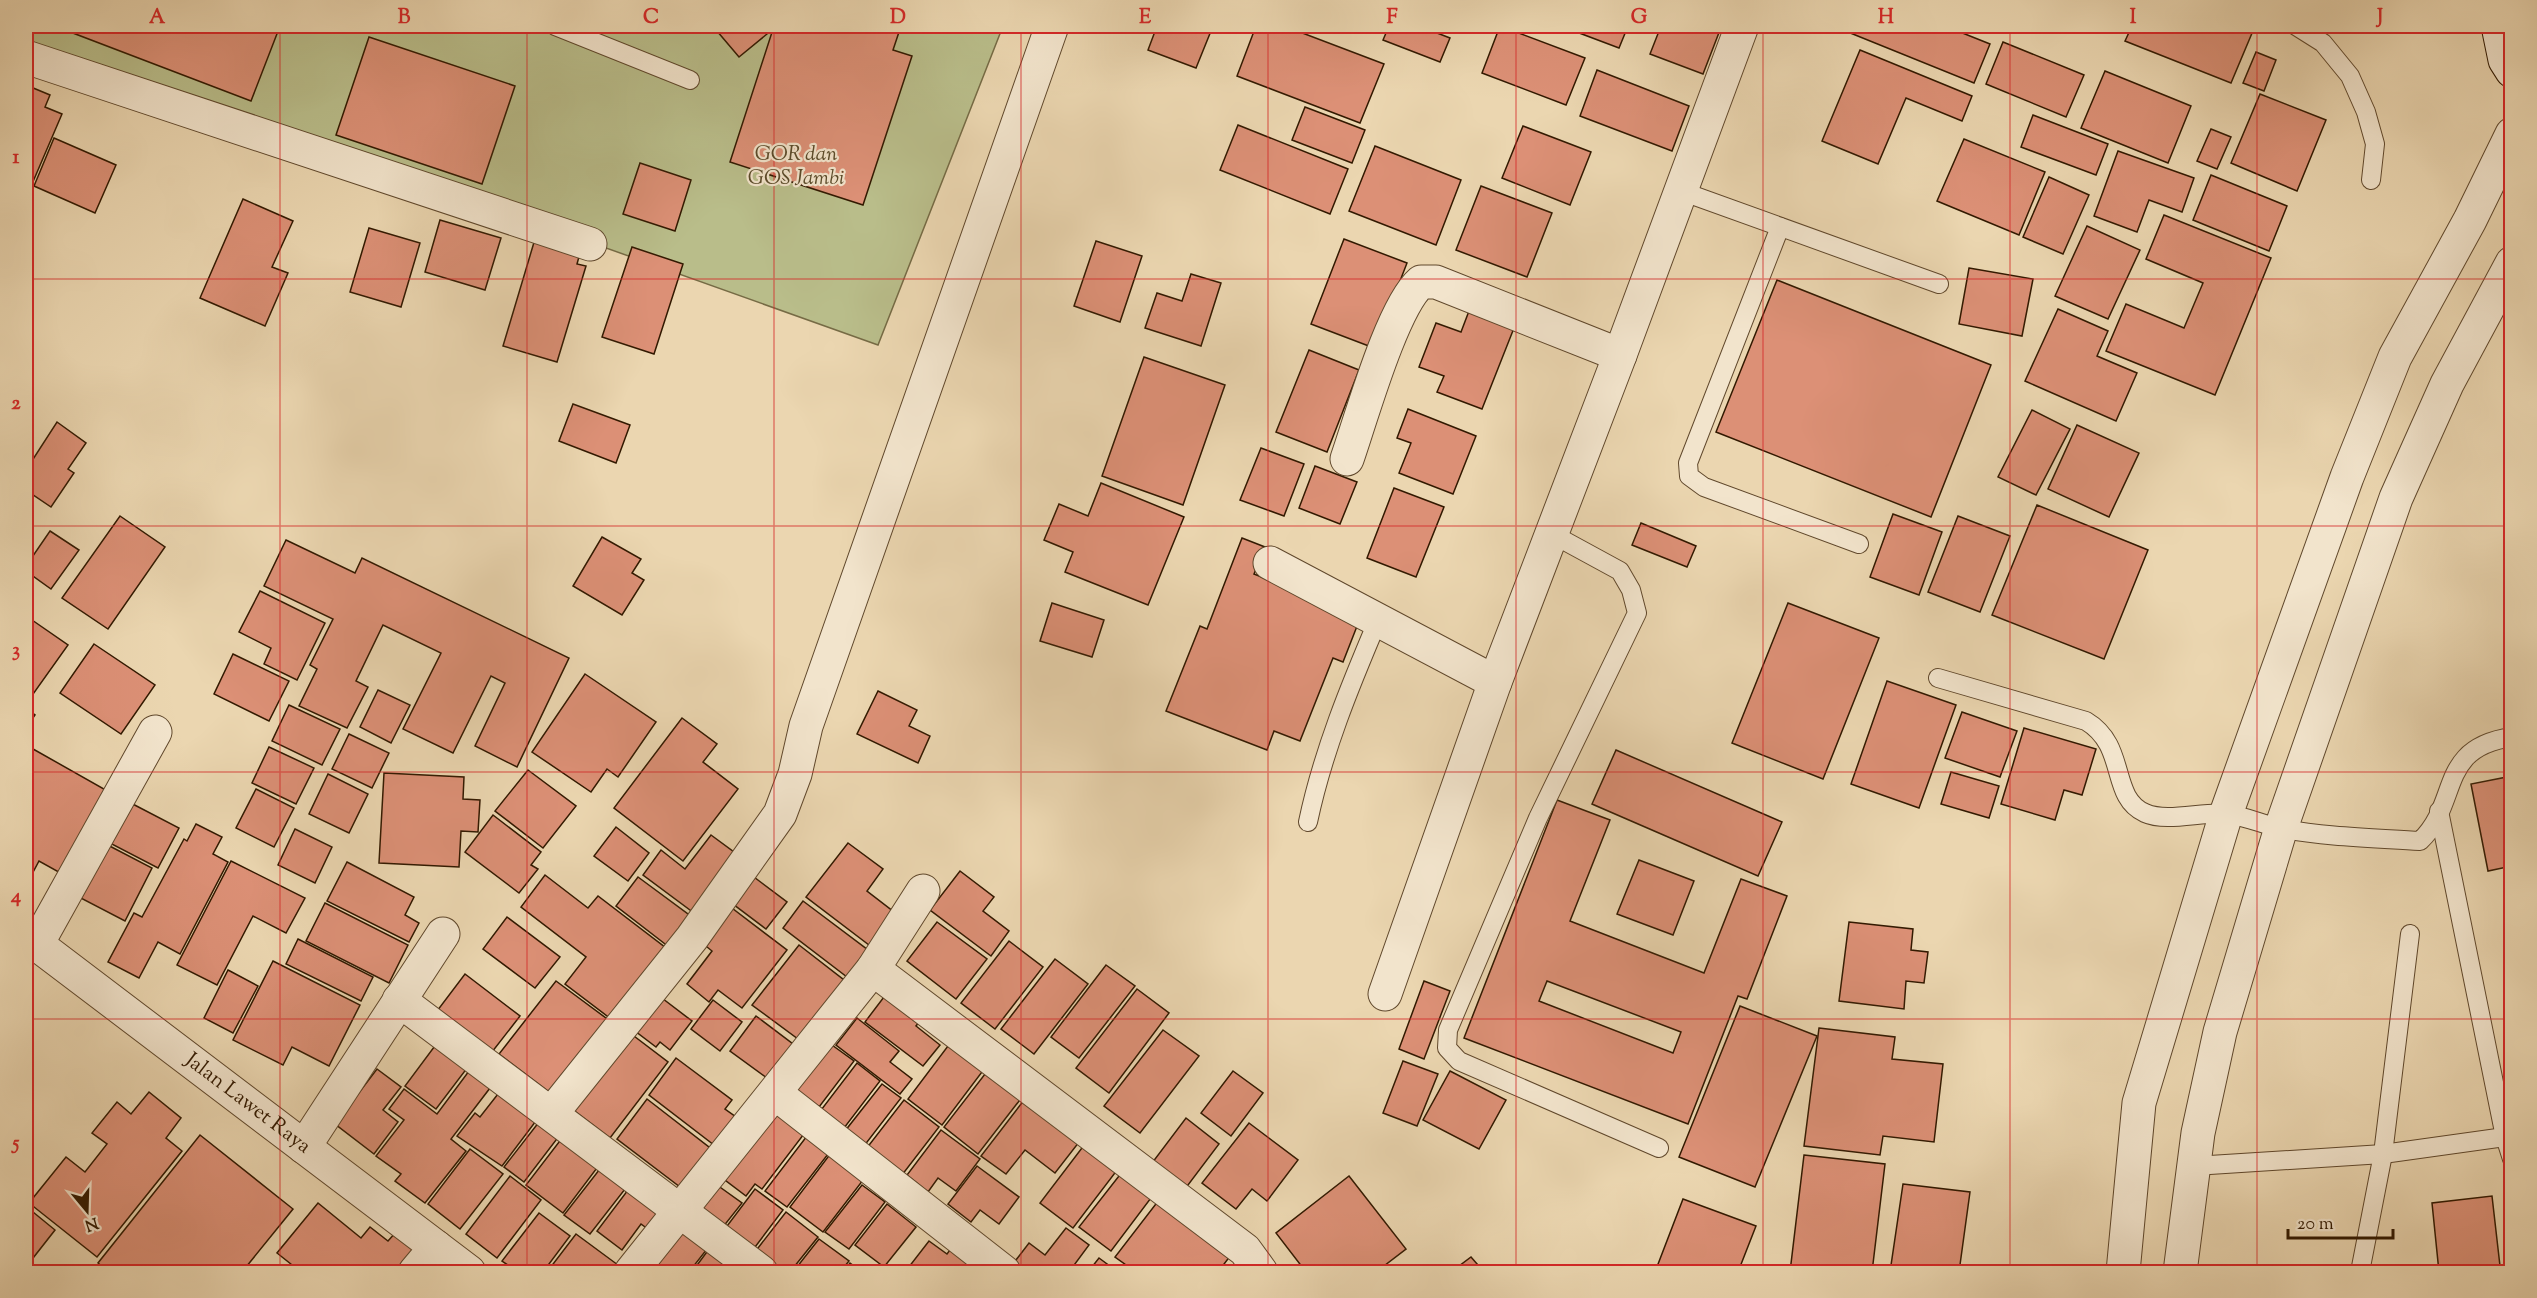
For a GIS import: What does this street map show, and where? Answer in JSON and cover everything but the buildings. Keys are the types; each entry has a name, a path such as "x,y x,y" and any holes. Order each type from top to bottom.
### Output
{"street":[{"path":"552,1113 692,938 780,814 795,774 806,726 1052,26"},
{"path":"1385,994 1495,682 1742,26"},
{"path":"2498,26 2505,60 2511,71"},
{"path":"26,57 590,244"},
{"path":"2123,1272 2139,1103 2226,814 2347,477 2394,357 2470,220 2511,134"},
{"path":"2180,1272 2194,1166 2220,1032 2281,828 2396,498 2446,384 2511,263"},
{"path":"1347,459 1387,343 1412,290 1421,282 1436,282 1620,355"},
{"path":"1270,563 1495,682"},
{"path":"31,940 155,732"},
{"path":"631,1272 873,969 923,891"},
{"path":"304,1147 443,934"},
{"name":"Jalan Lawet Raya","path":"31,940 469,1272"},
{"path":"873,969 1245,1265"},
{"path":"399,1000 762,1272"},
{"path":"775,1093 1005,1272"},
{"path":"415,1272 436,1247"}],"lane":[{"path":"555,26 575,29 690,80"},
{"path":"2296,26 2323,43 2350,76 2366,112 2374,144 2371,180"},
{"path":"1681,191 1939,284"},
{"path":"1780,226 1688,463 1689,476 1704,488 1859,544"},
{"path":"1552,534 1620,571 1631,590 1637,613 1538,818 1448,1030 1447,1048 1459,1061 1659,1148"},
{"path":"1308,822 1336,719 1378,620"},
{"path":"1938,678 2086,721 2098,728 2107,739 2114,754 2123,789 2144,813 2158,816 2226,814 2281,828 2420,841 2430,831 2460,763 2469,752 2498,739 2511,737"},
{"path":"2439,811 2511,1159"},
{"path":"2360,1272 2383,1154 2410,934"},
{"path":"2194,1166 2383,1154 2508,1137"}],"green space":[{"name":"GOR dan GOS Jambi","path":"26,26 1003,26 878,345 26,41"}]}
